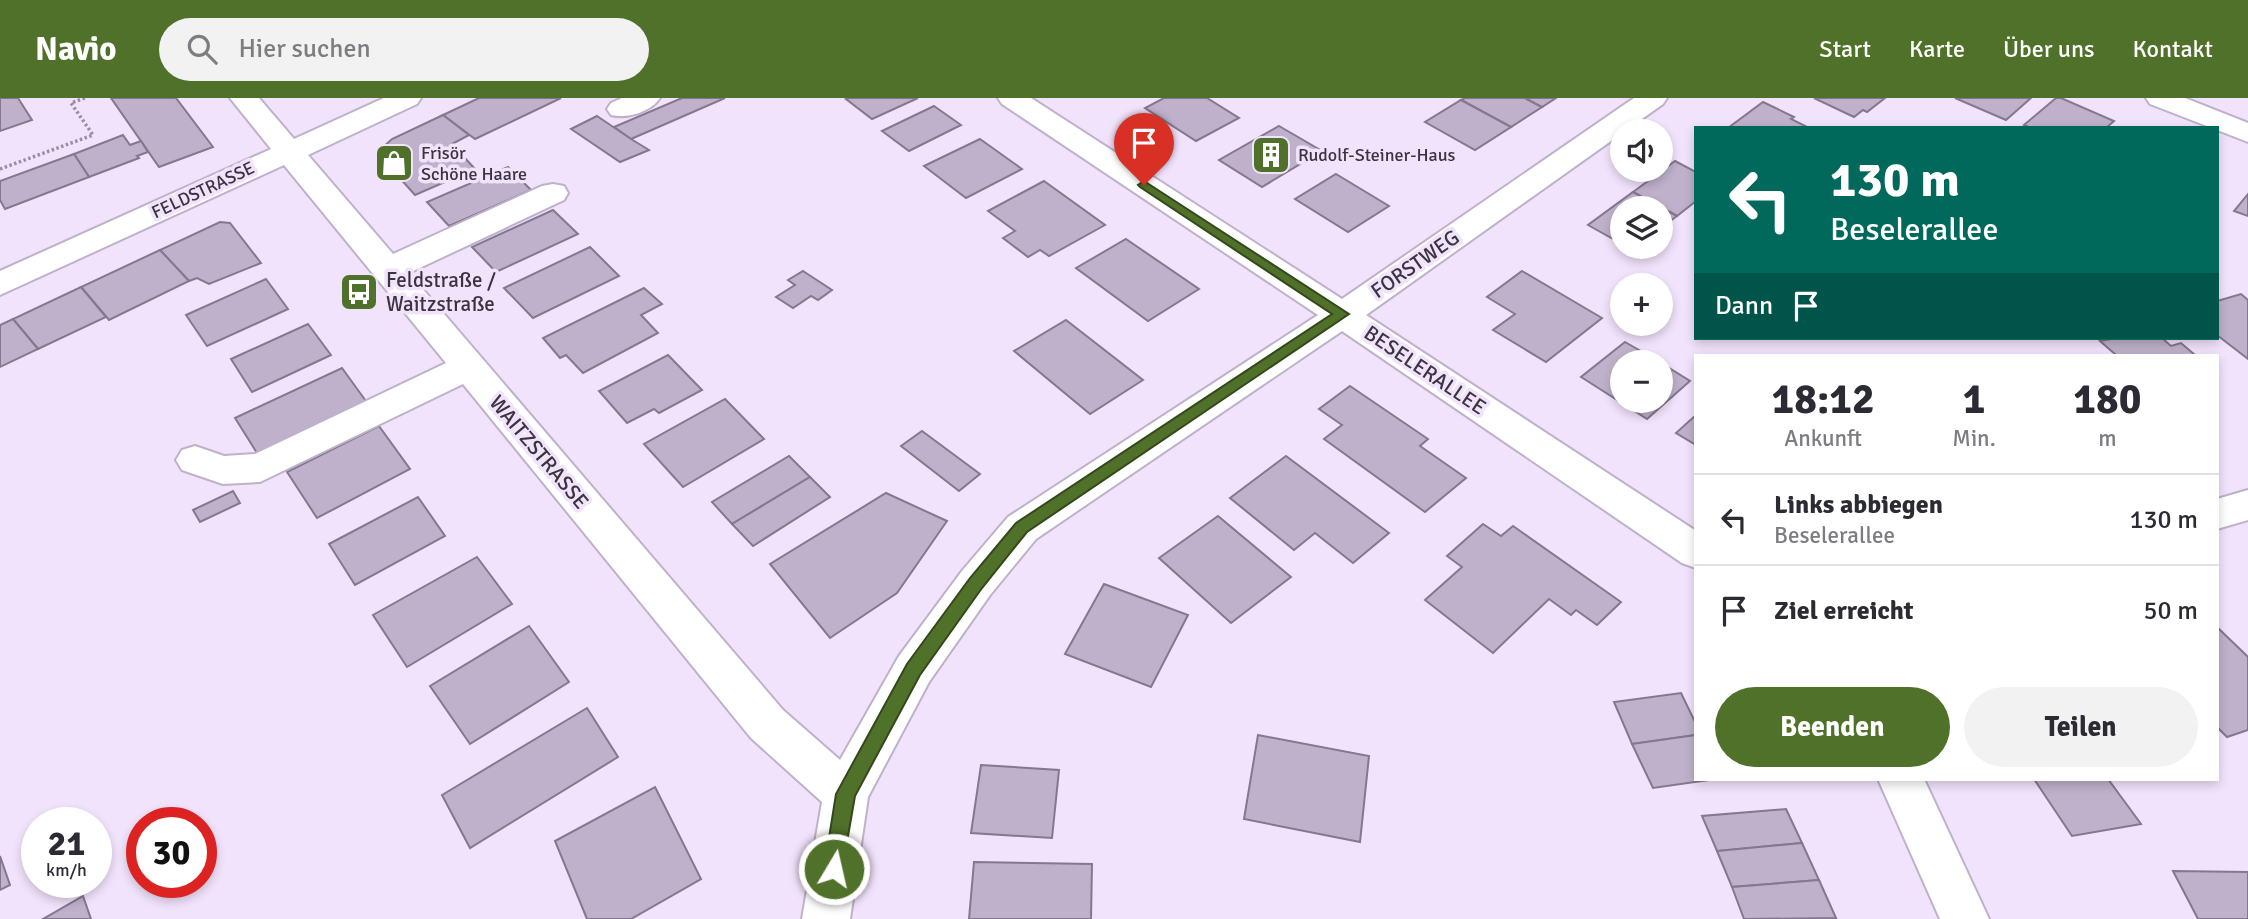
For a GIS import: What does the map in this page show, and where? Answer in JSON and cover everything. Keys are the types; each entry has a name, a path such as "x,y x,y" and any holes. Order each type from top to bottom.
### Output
{"street":[{"name":"WAITZSTRASSE","path":"244,98 767,724 846,794"},
{"name":"FELDSTRASSE","path":"0,284 407,98"},
{"name":"BESELERALLEE","path":"1012,98 1342,314 1694,551"},
{"name":"FORSTWEG","path":"826,919 846,794 914,669 976,583 1022,528 1342,314 1653,98"},
{"path":"2160,98 2248,133"},
{"path":"387,270 553,193"},
{"path":"195,460 223,470 260,468 468,366"},
{"path":"2219,513 2248,505"},
{"path":"1902,781 1965,919"}],"path":[{"path":"0,169 93,135 71,103 85,98"}],"building":[{"path":"0,98 18,98 32,120 0,131"},
{"path":"111,98 176,98 213,147 159,167"},
{"path":"479,98 561,98 475,139 443,115"},
{"path":"682,98 725,98 631,139 614,127"},
{"path":"918,98 872,119 846,99"},
{"path":"1164,98 1207,98 1239,118 1196,141 1145,108"},
{"path":"1525,98 1542,107 1511,127 1461,100"},
{"path":"1525,98 1556,98 1542,107"},
{"path":"1814,98 1885,98 1867,112 1863,110 1854,117"},
{"path":"1955,98 2031,98 2006,120"},
{"path":"2056,98 2114,121 2108,126 2024,125"},
{"path":"1461,100 1511,127 1475,150 1425,122"},
{"path":"1763,102 1794,117 1791,119 1805,126 1731,126"},
{"path":"934,106 961,125 909,151 882,131"},
{"path":"443,115 469,135 452,144 475,169 415,195 380,156 383,147 392,139"},
{"path":"597,116 649,150 620,162 571,129"},
{"name":"Rudolf-Steiner-Haus","path":"1279,126 1322,151 1262,187 1219,160"},
{"path":"123,135 130,145 141,141 148,152 89,177 74,154"},
{"path":"980,139 1022,169 966,198 924,166"},
{"path":"74,154 89,177 5,209 0,200 0,181"},
{"path":"1675,161 1694,171 1694,203 1677,216 1673,214 1673,196 1640,196 1633,192 1647,182 1673,182"},
{"path":"508,167 531,190 449,226 427,202"},
{"path":"1336,174 1389,206 1348,232 1295,199"},
{"path":"1044,181 1105,225 1049,256 1040,250 1028,257 1003,238 1015,231 988,211"},
{"path":"2248,194 2248,216 2234,211"},
{"path":"1610,209 1610,237 1588,225"},
{"path":"553,210 578,234 496,272 472,247"},
{"path":"220,222 230,223 261,263 209,284 197,278 189,281 160,250"},
{"path":"1126,239 1199,289 1148,321 1076,268"},
{"path":"590,247 619,276 533,318 504,288"},
{"path":"160,250 189,281 109,320 81,287"},
{"path":"803,271 832,290 818,300 811,296 793,308 776,297 795,285 788,280"},
{"path":"1522,271 1602,318 1546,362 1493,330 1515,314 1487,297"},
{"path":"266,279 288,309 207,346 186,315"},
{"path":"81,287 106,317 38,349 13,319"},
{"path":"644,288 662,304 641,315 658,333 583,373 566,355 560,358 543,338"},
{"path":"2241,294 2248,300 2248,359 2219,337 2219,300"},
{"path":"13,319 38,349 0,367 0,325"},
{"path":"1066,320 1143,380 1090,414 1014,351"},
{"path":"308,324 331,355 252,392 231,359"},
{"path":"2164,340 2171,346 2181,343 2194,354 2115,354 2100,341"},
{"path":"1625,342 1639,350 1615,350"},
{"path":"1610,354 1610,395 1581,377"},
{"path":"668,355 702,390 659,413 654,409 627,423 599,391"},
{"path":"342,368 371,408 262,461 235,418"},
{"path":"1673,370 1690,381 1673,396"},
{"path":"1350,386 1428,439 1420,446 1466,478 1425,512 1324,439 1342,425 1319,409"},
{"path":"725,399 764,439 683,487 644,444"},
{"path":"1638,413 1654,413 1647,419"},
{"path":"1694,417 1694,444 1676,433"},
{"path":"379,426 410,469 317,518 287,472"},
{"path":"922,431 980,474 959,491 901,446"},
{"path":"789,456 810,477 732,524 712,502"},
{"path":"1286,456 1389,533 1353,563 1315,533 1294,550 1230,498"},
{"path":"810,477 830,497 753,546 732,524"},
{"path":"233,491 240,503 200,522 193,510"},
{"path":"886,493 947,521 897,593 830,638 770,564"},
{"path":"418,497 445,536 355,585 329,544"},
{"path":"1218,516 1291,577 1231,623 1159,558"},
{"path":"1483,524 1501,536 1513,526 1621,602 1597,625 1576,610 1571,615 1549,599 1493,653 1425,600 1462,567 1447,556"},
{"path":"477,557 512,604 407,667 373,615"},
{"path":"1104,584 1188,615 1151,687 1065,654"},
{"path":"529,626 569,682 470,744 430,686"},
{"path":"2219,629 2248,657 2248,730 2227,737 2219,729"},
{"path":"1681,693 1694,720 1694,735 1632,744 1614,702"},
{"path":"587,708 618,757 470,848 442,795"},
{"path":"1258,735 1369,756 1360,842 1244,819"},
{"path":"1694,735 1694,781 1702,781 1653,788 1632,744"},
{"path":"981,765 1059,770 1052,838 971,833"},
{"path":"2035,781 2109,781 2141,824 2072,836"},
{"path":"655,787 701,879 631,919 587,919 555,841"},
{"path":"1786,809 1802,843 1717,851 1702,816"},
{"path":"1802,843 1819,880 1732,887 1717,851"},
{"path":"0,856 10,885 0,890"},
{"path":"974,862 1092,864 1091,919 969,919"},
{"path":"2173,871 2248,872 2248,919 2198,919"},
{"path":"1819,880 1836,918 1744,919 1732,887"},
{"path":"84,898 91,919 43,919"}],"place":[{"name":"Rudolf-Steiner-Haus","path":"1271,155"},
{"name":"Frisör Schöne Haare","path":"394,163"},
{"name":"Feldstraße / Waitzstraße","path":"359,292"}],"route":[{"path":"834,869 846,794 914,669 976,583 1022,528 1342,314 1144,185"}]}
